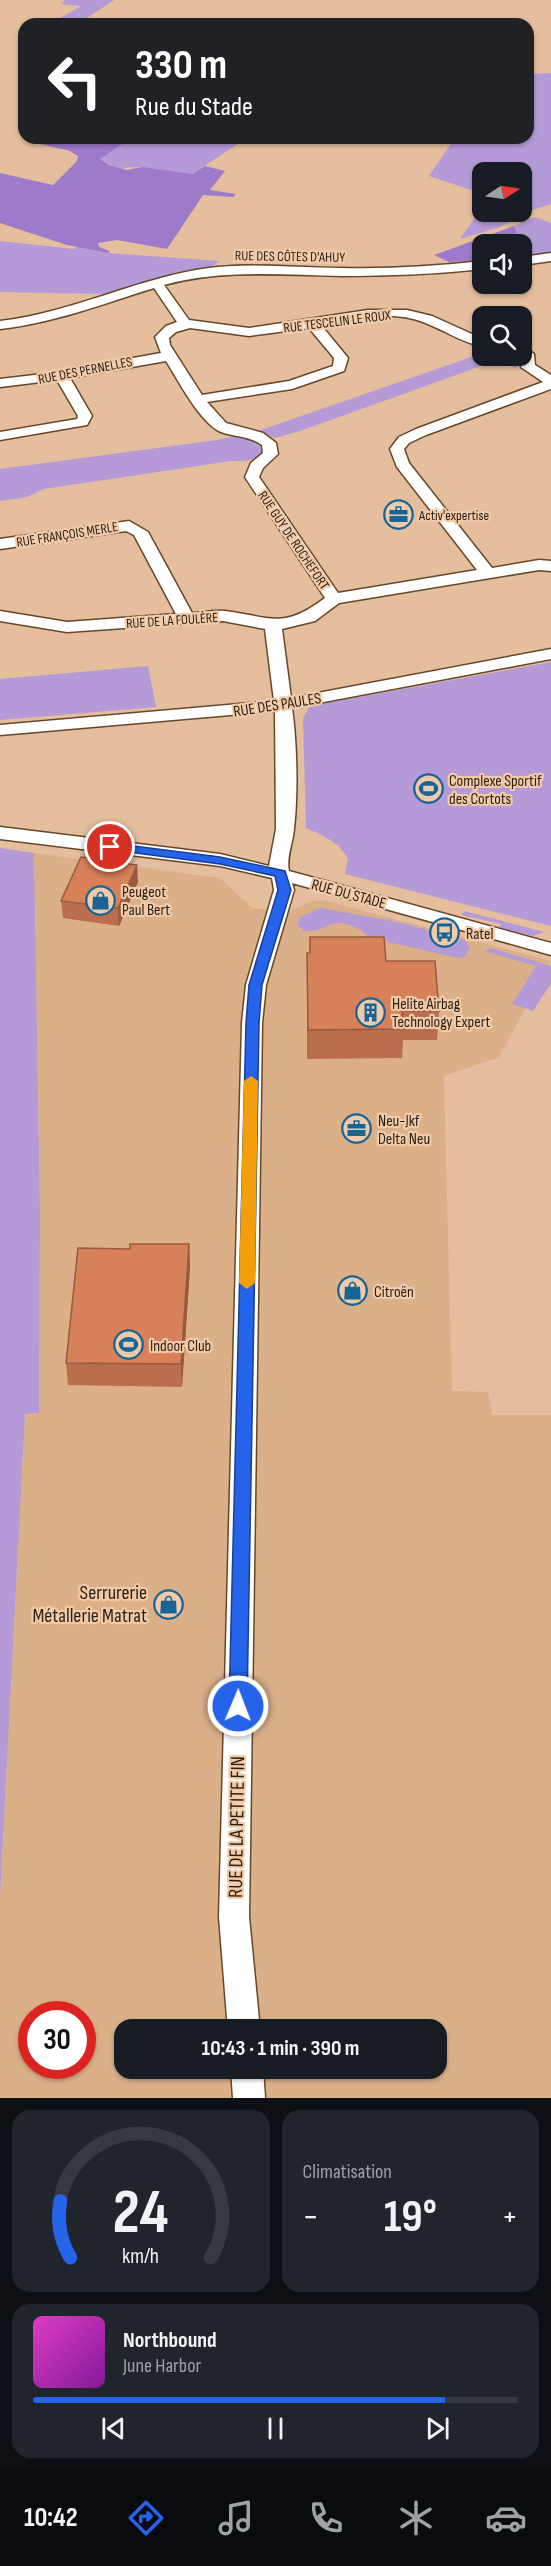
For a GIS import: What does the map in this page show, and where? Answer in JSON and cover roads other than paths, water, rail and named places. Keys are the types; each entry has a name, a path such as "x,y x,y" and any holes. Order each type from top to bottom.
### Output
{"street":[{"path":"532,260 551,257"},
{"name":"RUE DES CÔTES D'AHUY","path":"0,325 53,317 156,282 204,272 245,269 353,272 472,265"},
{"path":"156,282 186,325 169,330 162,337 163,345 170,356"},
{"name":"RUE TESCELIN LE ROUX","path":"186,325 213,326 245,332 404,313 427,318 472,340"},
{"path":"200,399 292,385 339,368 341,358 313,324"},
{"name":"RUE GUY DE ROCHEFORT","path":"170,356 218,425 257,435 269,443 271,454 256,466 252,477 334,599"},
{"name":"RUE DES PERNELLES","path":"0,383 62,377 133,361 170,356"},
{"path":"528,366 551,383"},
{"path":"0,436 82,422 84,416 62,377"},
{"path":"488,574 402,464 397,449 405,440 421,432 551,383"},
{"name":"RUE FRANÇOIS MERLE","path":"0,544 117,526 134,527 140,532 187,619"},
{"name":"RUE DE LA FOULÈRE","path":"0,616 66,627 223,616 273,626 309,618 334,599 539,565 551,570"},
{"name":"RUE DE LA PETITE FIN","path":"243,2019 234,1917 252,1023 256,985 284,890 278,863 285,838 286,807 284,705 273,626"},
{"name":"RUE DES PAULES","path":"0,730 284,705 551,654"},
{"name":"RUE DU STADE","path":"0,833 220,860 280,874 551,949"},
{"path":"248,2079 249,2098"}],"place":[{"name":"Activ'expertise","path":"398,515"},
{"name":"Complexe Sportif des Cortots","path":"428,789"},
{"name":"Peugeot Paul Bert","path":"101,900"},
{"name":"Ratel","path":"445,933"},
{"name":"Helite Airbag Technology Expert","path":"371,1012"},
{"name":"Neu-Jkf Delta Neu","path":"357,1129"},
{"name":"Citroën","path":"353,1291"},
{"name":"Indoor Club","path":"129,1345"},
{"name":"Serrurerie Métallerie Matrat","path":"168,1604"}]}
